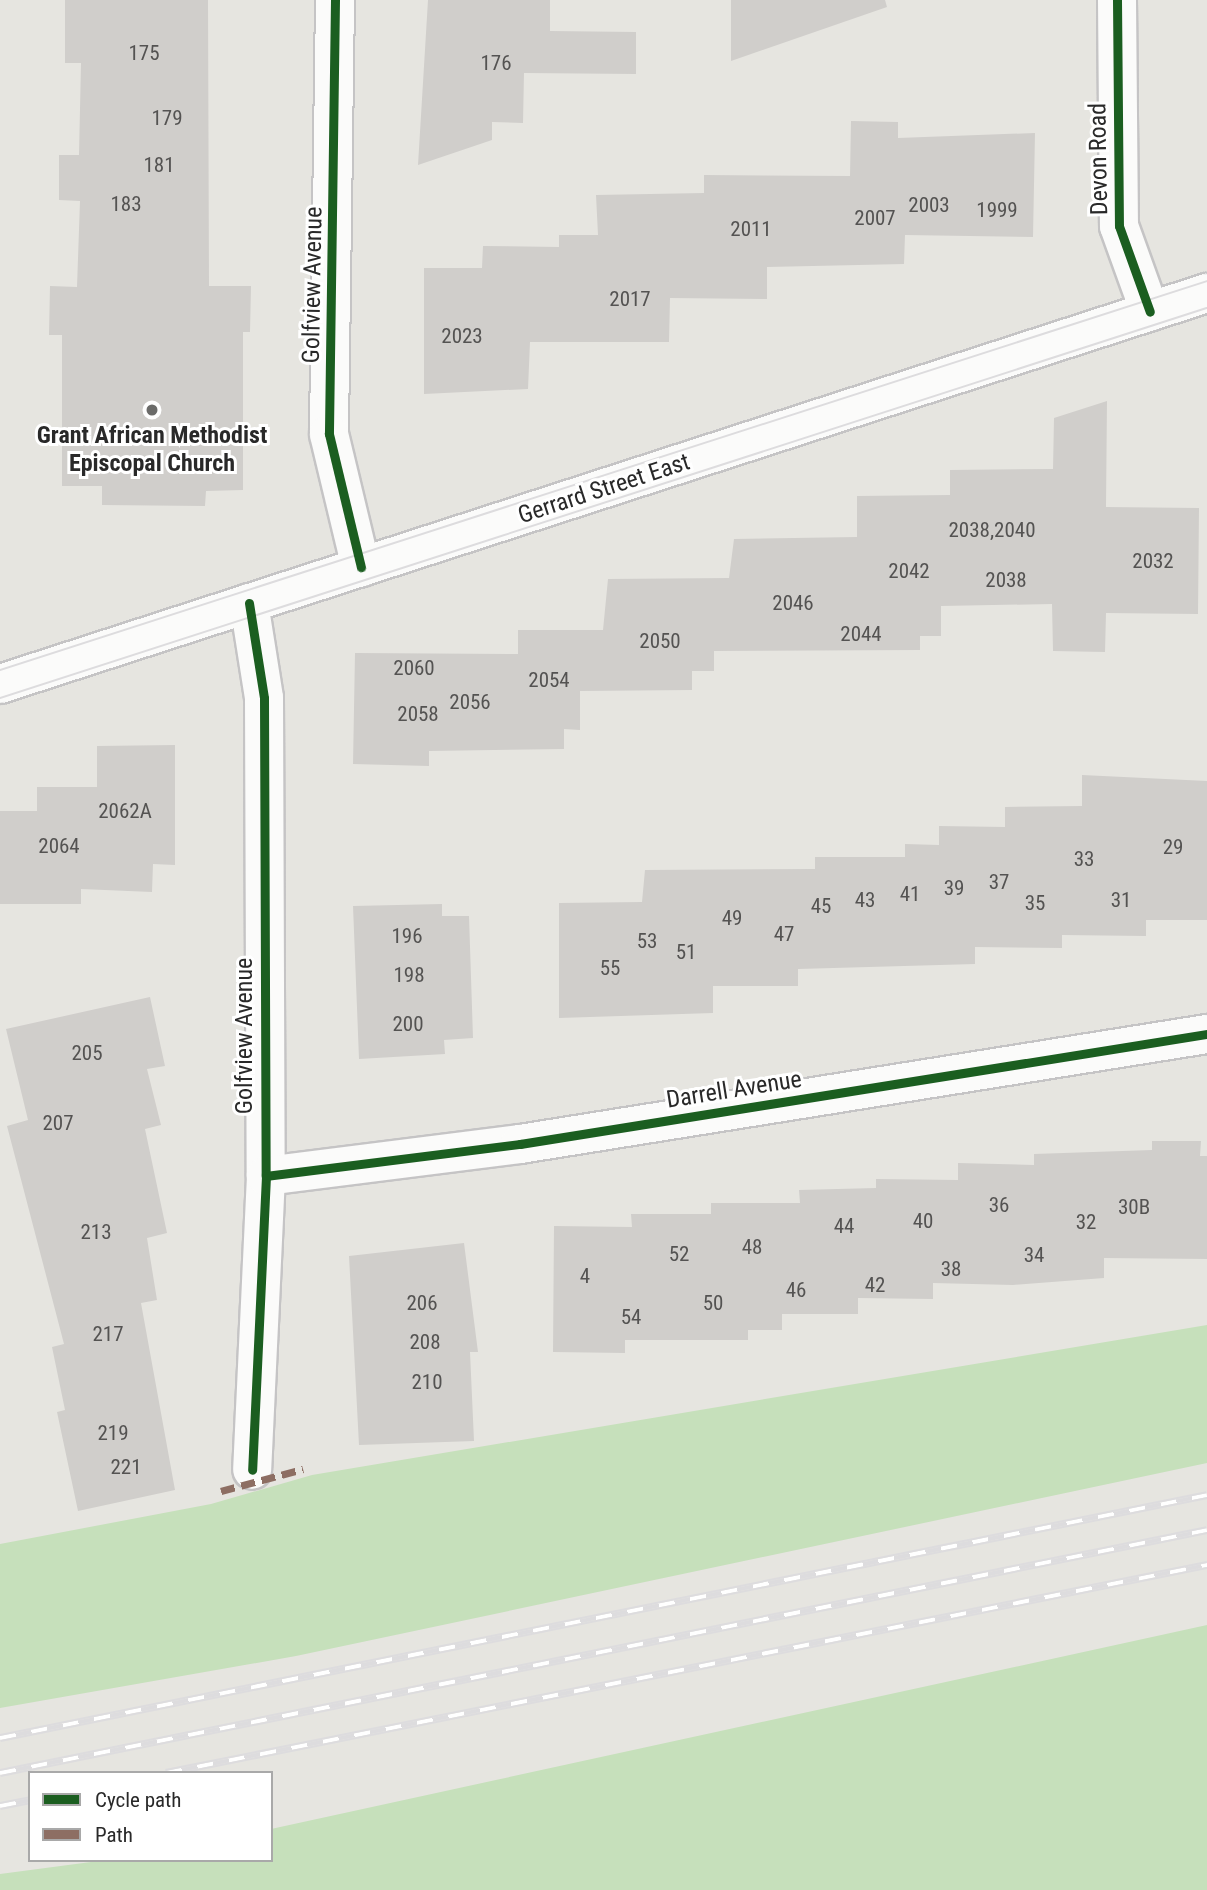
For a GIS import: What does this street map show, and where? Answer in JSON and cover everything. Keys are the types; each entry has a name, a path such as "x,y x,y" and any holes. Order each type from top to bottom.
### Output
{"street":[{"name":"Golfview Avenue","path":"335,0 329,434 361,567"},
{"name":"Devon Road","path":"1117,0 1119,226 1150,312"},
{"name":"Gerrard Street East","path":"0,684 1207,293"},
{"name":"Golfview Avenue","path":"249,603 264,688 266,1176 252,1470"},
{"name":"Darrell Avenue","path":"266,1176 520,1144 1207,1034"}],"green space":[{"path":"1207,1325 1207,1463 296,1656 0,1708 0,1544 211,1504 312,1475"},
{"path":"1207,1625 1207,1890 0,1890 0,1874 91,1862 273,1862 273,1829"}],"building":[{"path":"65,0 208,0 209,286 251,286 250,332 243,332 243,490 206,491 205,506 102,505 102,486 62,486 62,335 49,335 50,286 77,287 80,201 59,200 59,155 79,155 81,63 65,63"},
{"path":"428,0 550,0 550,31 636,32 636,74 524,73 523,123 492,122 492,140 418,165"},
{"path":"731,0 885,0 887,7 731,61"},
{"path":"851,121 898,122 898,138 1035,133 1033,237 905,235 904,264 767,267 767,299 670,298 669,342 530,342 528,389 424,394 424,268 482,268 483,246 559,247 559,235 598,235 596,195 704,193 704,175 850,176"},
{"path":"1107,401 1106,507 1199,508 1198,614 1106,613 1105,652 1053,651 1052,604 941,606 941,636 920,636 920,650 714,651 714,671 692,671 692,690 580,691 580,730 564,729 564,749 429,751 429,766 353,764 355,653 518,654 518,630 603,630 608,579 729,578 734,539 857,537 857,496 950,495 950,470 1053,469 1054,418"},
{"path":"175,745 175,865 153,864 152,892 81,889 81,904 0,904 0,811 37,811 37,787 97,787 97,746"},
{"path":"1082,775 1207,781 1207,920 1146,920 1146,936 1062,935 1062,948 975,947 975,964 798,969 798,986 713,986 713,1013 559,1018 559,903 642,902 645,870 815,869 815,857 905,857 905,844 939,845 939,826 1005,827 1005,807 1082,806"},
{"path":"442,904 442,916 469,916 473,1038 444,1040 445,1054 359,1059 353,906"},
{"path":"150,997 165,1066 147,1069 161,1125 145,1129 167,1233 147,1238 157,1300 141,1303 175,1490 78,1511 57,1412 65,1410 52,1347 64,1344 7,1126 28,1120 6,1029"},
{"path":"1152,1141 1201,1141 1200,1156 1207,1156 1207,1259 1104,1258 1104,1278 1013,1285 933,1283 933,1299 858,1298 858,1314 782,1314 782,1330 748,1330 748,1340 625,1340 625,1353 553,1352 554,1226 632,1227 631,1214 711,1214 711,1203 800,1203 799,1190 876,1188 876,1179 958,1180 958,1163 1034,1165 1034,1154 1152,1150"},
{"path":"464,1243 478,1352 470,1352 474,1441 359,1445 349,1256"}],"tram line":[{"path":"0,670 1207,281"},
{"path":"0,698 1207,308"}],"railway":[{"path":"0,1738 1207,1495"},
{"path":"0,1773 1207,1530"},
{"path":"176,1771 1207,1565"},
{"path":"0,1806 28,1800"}],"marked path":[{"path":"221,1491 303,1469"}],"cycle path":[{"path":"335,0 329,434 361,567"},
{"path":"1117,0 1119,226 1150,312"},
{"path":"249,603 264,698 266,1176 252,1470"},
{"path":"266,1176 520,1144 1207,1034"}],"place":[{"name":"Grant African Methodist Episcopal Church","path":"152,410"}]}
